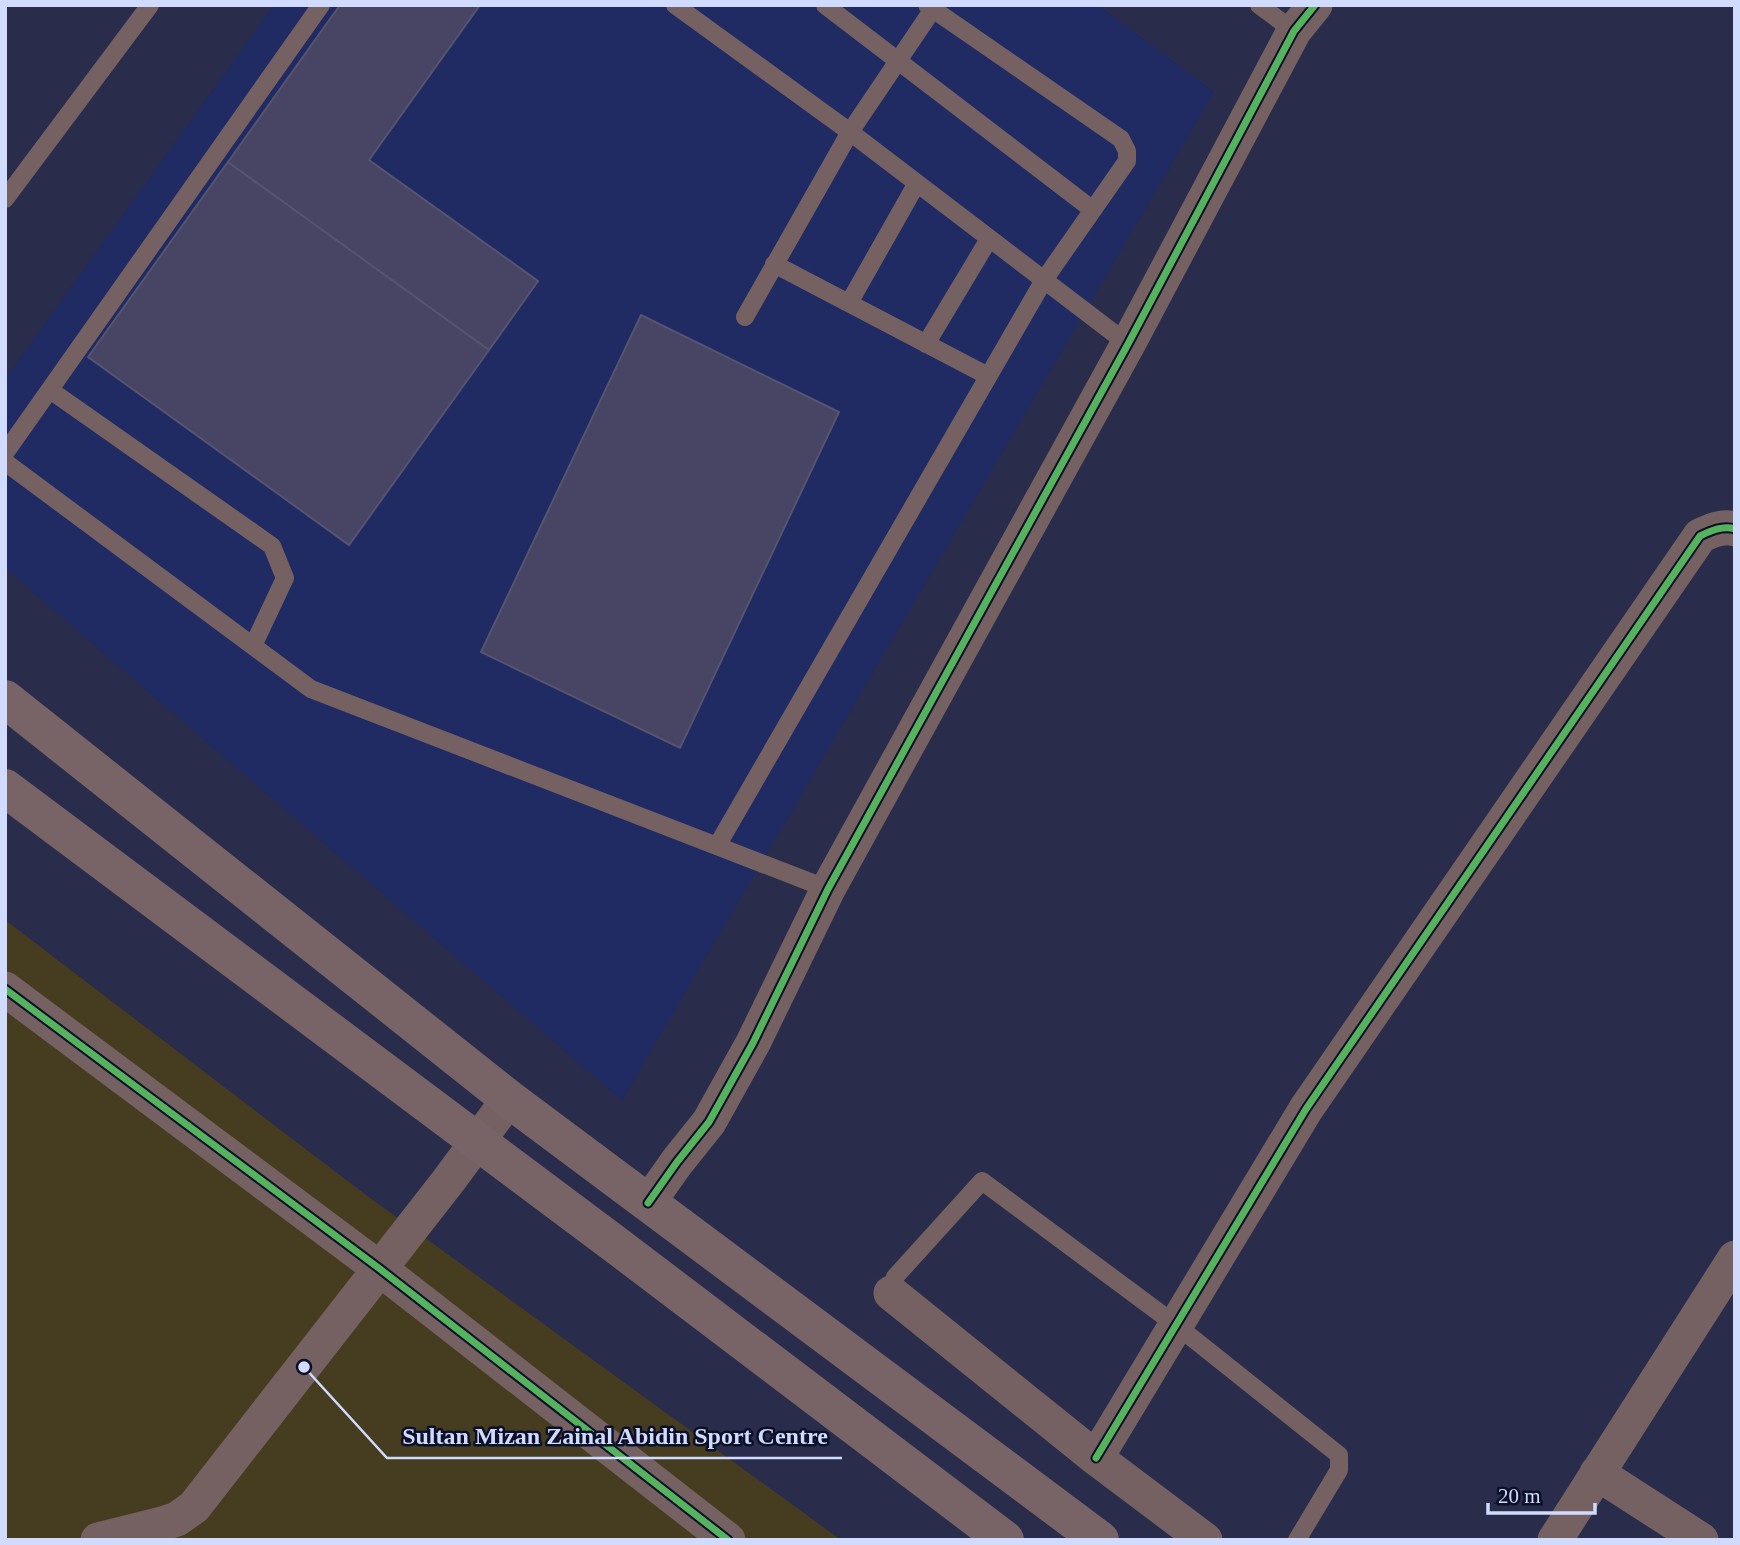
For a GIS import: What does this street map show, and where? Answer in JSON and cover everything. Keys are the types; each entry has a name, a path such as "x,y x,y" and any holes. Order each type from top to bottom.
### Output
{"main road":[{"path":"5,699 509,1099 1100,1540"},
{"path":"5,788 1004,1540"}],"street":[{"path":"648,1203 709,1122 753,1043 828,889 1304,18"},
{"path":"1096,1458 1306,1109 1700,536 1711,530 1735,528"},
{"path":"5,989 380,1269 728,1540"},
{"path":"98,1540 177,1519 194,1507 450,1180 509,1099"},
{"path":"1555,1540 1735,1258"},
{"path":"891,1293 1096,1458 1205,1540"},
{"path":"1597,1474 1701,1540"}],"lane":[{"path":"5,199 150,5"},
{"path":"5,453 321,5"},
{"path":"675,5 850,132 1128,344"},
{"path":"825,5 1093,210"},
{"path":"1259,5 1304,18"},
{"path":"717,846 1044,280 1128,161 1127,151 1121,139 930,7 898,61 850,132 745,317"},
{"path":"849,303 917,183"},
{"path":"926,344 989,239"},
{"path":"774,264 988,376"},
{"path":"50,390 272,547 285,578 253,646"},
{"path":"5,462 311,689 828,889"},
{"path":"891,1293 895,1277 982,1181 1176,1325 1339,1455 1339,1471 1297,1540"}],"shaded area":[{"path":"274,5 1098,5 1214,92 622,1100 5,568 5,379"},
{"path":"5,920 366,1195 841,1540 5,1540"}],"building":[{"path":"340,5 480,5 369,160 538,281 489,350 228,162"},
{"path":"228,162 489,350 349,545 88,357"},
{"path":"641,315 839,412 680,748 481,652"}],"cycle path":[{"path":"648,1203 709,1122 753,1043 828,889 1128,344 1294,31 1315,5"},
{"path":"1096,1458 1306,1109 1700,536 1721,528 1735,529"},
{"path":"5,989 380,1269 728,1540"}],"place":[{"name":"Sultan Mizan Zainal Abidin Sport Centre","path":"304,1367"}]}
